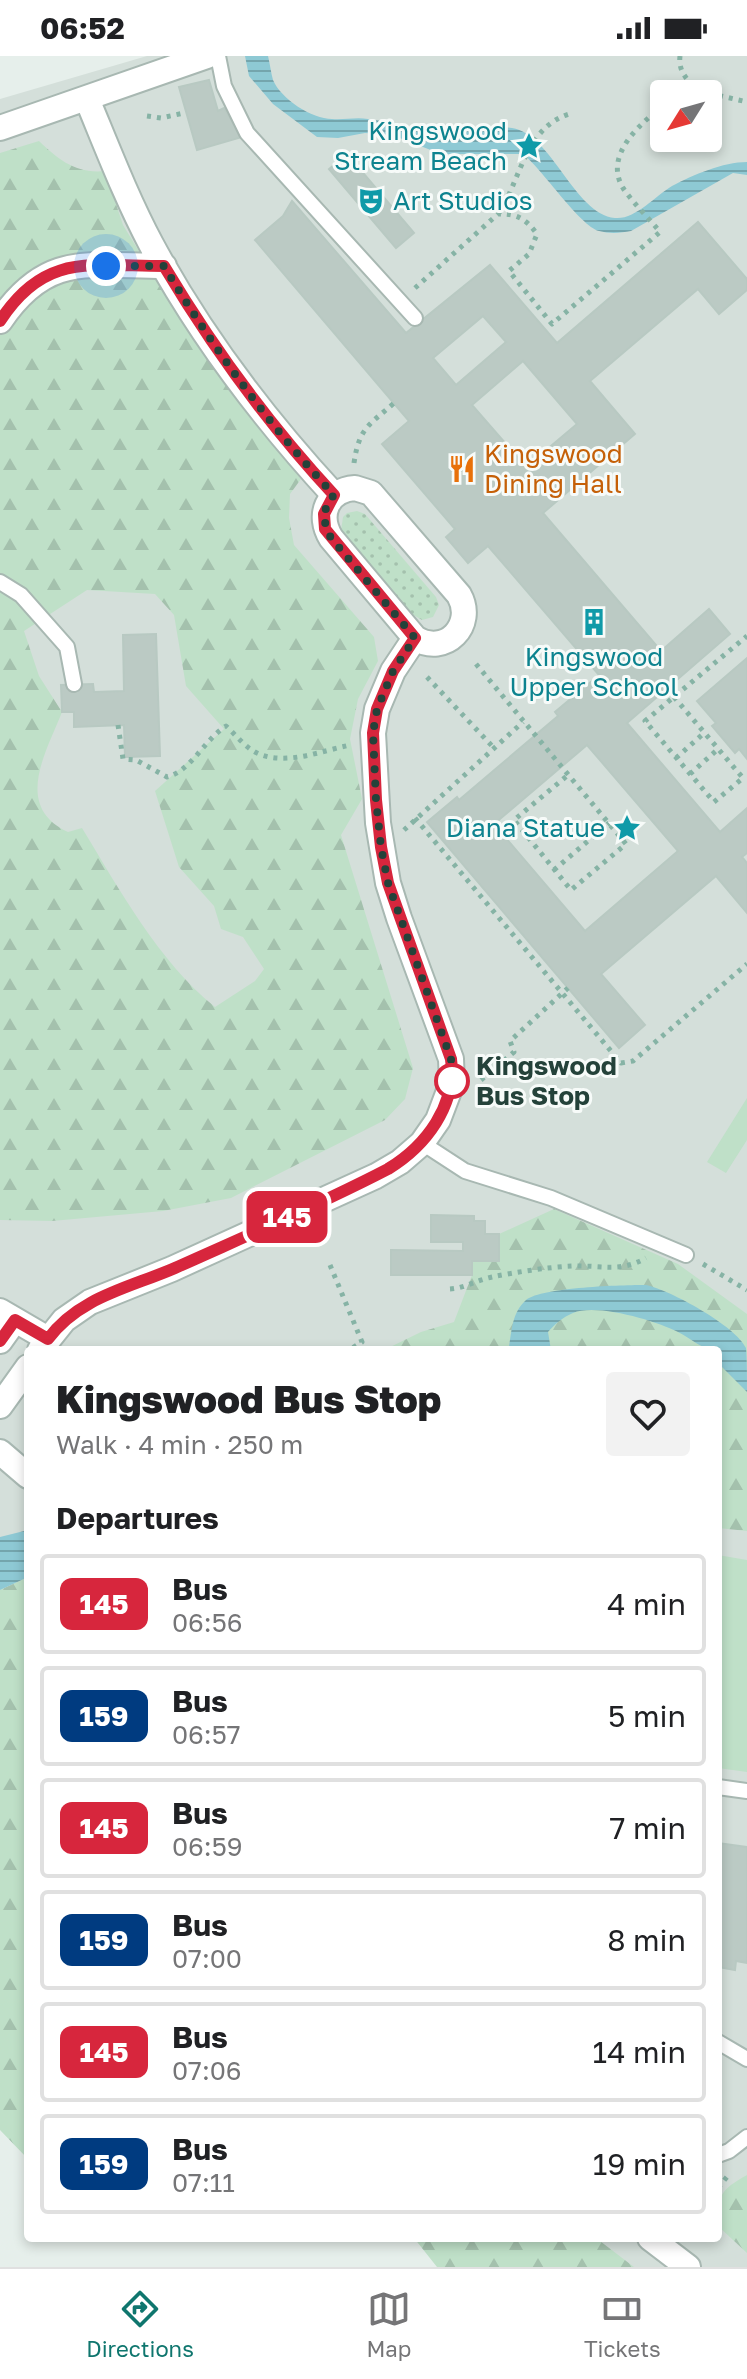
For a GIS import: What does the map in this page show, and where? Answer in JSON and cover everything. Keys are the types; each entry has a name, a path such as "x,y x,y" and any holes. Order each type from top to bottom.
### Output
{"street":[{"path":"0,128 198,59"},
{"path":"87,99 130,201 194,315 243,386 334,495"},
{"path":"0,321 25,290 39,278 56,270 78,266 164,266"},
{"path":"355,488 371,493 462,600 465,610 463,622 454,637 437,644 415,638 325,529 324,514 334,495 355,488"},
{"path":"0,1341 8,1316 44,1344 64,1320 90,1302 172,1269 376,1176 400,1162 422,1143 438,1120 452,1083 451,1059 388,883 375,781 373,733 377,709 393,671 415,638"},
{"path":"0,1406 24,1373"},
{"path":"0,1452 24,1473"},
{"path":"658,2242 688,2267"}],"lane":[{"path":"218,56 224,86 247,133 415,318"},
{"path":"0,582 21,595 67,647 74,684"},
{"path":"422,1143 465,1171 551,1198 686,1255"},
{"path":"722,1788 747,1791"},
{"path":"722,2044 747,2059"},
{"path":"722,2154 747,2137"}],"path":[{"path":"680,56 679,64 687,80"},
{"path":"722,96 747,102"},
{"path":"147,116 161,118 184,113"},
{"path":"400,301 498,214 515,176 543,129 554,118 569,114"},
{"path":"498,214 511,214 528,222 537,234 529,254 509,271 552,324 660,232 622,187 617,170 623,146 650,116"},
{"path":"354,463 357,440 363,430 394,403"},
{"path":"674,697 743,778 714,802 645,721 747,636"},
{"path":"476,664 626,844 571,890 514,820 568,775"},
{"path":"427,677 494,748"},
{"path":"405,841 404,829 523,722"},
{"path":"118,725 123,759 136,760 167,777 178,774 226,726 254,751 272,758 306,755 353,744 362,778 364,781 375,781"},
{"path":"676,758 704,733"},
{"path":"690,774 718,749"},
{"path":"415,818 621,1063 633,1061 747,964"},
{"path":"554,870 609,823"},
{"path":"481,1080 514,1052 510,1041 568,988"},
{"path":"450,1289 491,1278 573,1266 608,1269 631,1266 655,1251 686,1255 747,1290"},
{"path":"330,1265 362,1342 356,1346"}],"shaded area":[{"path":"147,56 747,56 747,2267 563,2267 542,2242 722,2242 722,1346 24,1346 24,2123 0,2093 0,99"}],"green space":[{"path":"39,141 77,168 105,171 123,225 173,307 245,411 301,479 290,494 289,518 294,545 374,637 378,661 358,699 350,739 362,799 341,835 413,1068 405,1099 385,1120 231,1198 163,1211 52,1221 0,1220 0,153","holes":["87,590 155,594 174,615 186,686 224,729 155,791 179,867 214,906 221,929 243,937 264,969 255,981 215,1007 158,947 82,828 68,832 51,821 42,808 38,793 42,761 62,712 39,676 24,631"]},
{"path":"357,511 365,514 436,597 439,605 433,617 422,620 407,611 341,531 343,517"},
{"path":"747,1098 747,1140 726,1173 707,1162"},
{"path":"554,1209 678,1264 747,1314 747,1531 722,1528 722,1346 392,1346 421,1332 454,1322 472,1275 472,1261 499,1261 499,1234"},
{"path":"722,1556 747,1560 747,1772 722,1769"},
{"path":"24,1579 24,2155 0,2130 0,1590"},
{"path":"747,2175 747,2253 722,2230 722,2195"},
{"path":"417,2242 601,2242 634,2267 437,2267"}],"water":[{"path":"245,56 268,56 277,87 290,101 315,116 368,119 435,131 506,127 526,133 539,144 587,203 600,213 615,218 630,215 672,186 708,170 747,162 747,175 733,173 631,231 607,233 591,227 582,219 523,154 441,154 392,135 365,133 338,138 317,137 273,104 249,76"},
{"path":"646,1285 701,1310 730,1330 746,1348 747,1392 722,1367 722,1346 702,1346 656,1323 611,1312 584,1310 573,1313 548,1332 550,1346 509,1346 513,1322 526,1300 548,1292"},
{"path":"24,1531 24,1579 0,1590 0,1537"}],"building":[{"path":"209,80 218,111 224,108 242,137 197,150 179,87"},
{"name":"Art Studios","path":"347,154 414,233 396,248 329,169"},
{"name":"Kingswood Upper School","path":"292,201 406,333 490,265 557,343 698,222 747,279 747,290 719,314 698,289 590,381 635,434 543,513 661,651 709,609 730,634 627,723 720,832 747,808 747,853 742,857 747,863 747,913 716,876 601,974 645,1025 619,1048 427,822 457,797 459,800 558,716 555,712 599,675 488,546 468,563 446,537 455,529 382,444 409,421 255,240 283,216","holes":["483,316 506,342 456,385 433,358","523,361 577,424 526,467 472,405","587,745 678,851 585,931 494,824"]},
{"path":"156,634 160,756 125,757 124,725 74,727 74,712 62,712 61,685 93,684 94,692 124,691 123,635"},
{"name":"Kingswood Upper School","path":"747,658 747,759 739,749 735,753 712,726 716,723 697,701"},
{"path":"431,1215 474,1216 474,1221 485,1221 485,1234 499,1234 499,1261 472,1261 472,1275 391,1275 391,1250 463,1251 463,1242 431,1242"},
{"path":"722,1844 747,1847 747,1963 736,1961 735,1970 722,1968"}],"bus line":[{"name":"145","path":"0,321 25,290 47,273 78,266 164,266 210,339 260,408 334,495 326,506 325,529 415,638 393,671 377,709 373,733 376,800 388,883 453,1070 449,1097 438,1120 422,1143 400,1162 172,1269 90,1302 64,1320 48,1339 15,1320 0,1341"}],"place":[{"name":"Kingswood Stream Beach","path":"529,146"},
{"name":"Art Studios","path":"371,201"},
{"name":"Kingswood Dining Hall","path":"462,469"},
{"name":"Kingswood Upper School","path":"594,622"},
{"name":"Diana Statue","path":"627,828"},
{"name":"Kingswood Bus Stop","path":"452,1081"}],"route":[{"path":"106,266 164,266 210,339 260,408 334,495 324,514 325,529 331,538 415,638 393,671 377,709 373,733 376,800 388,883 451,1059 452,1081"}]}
